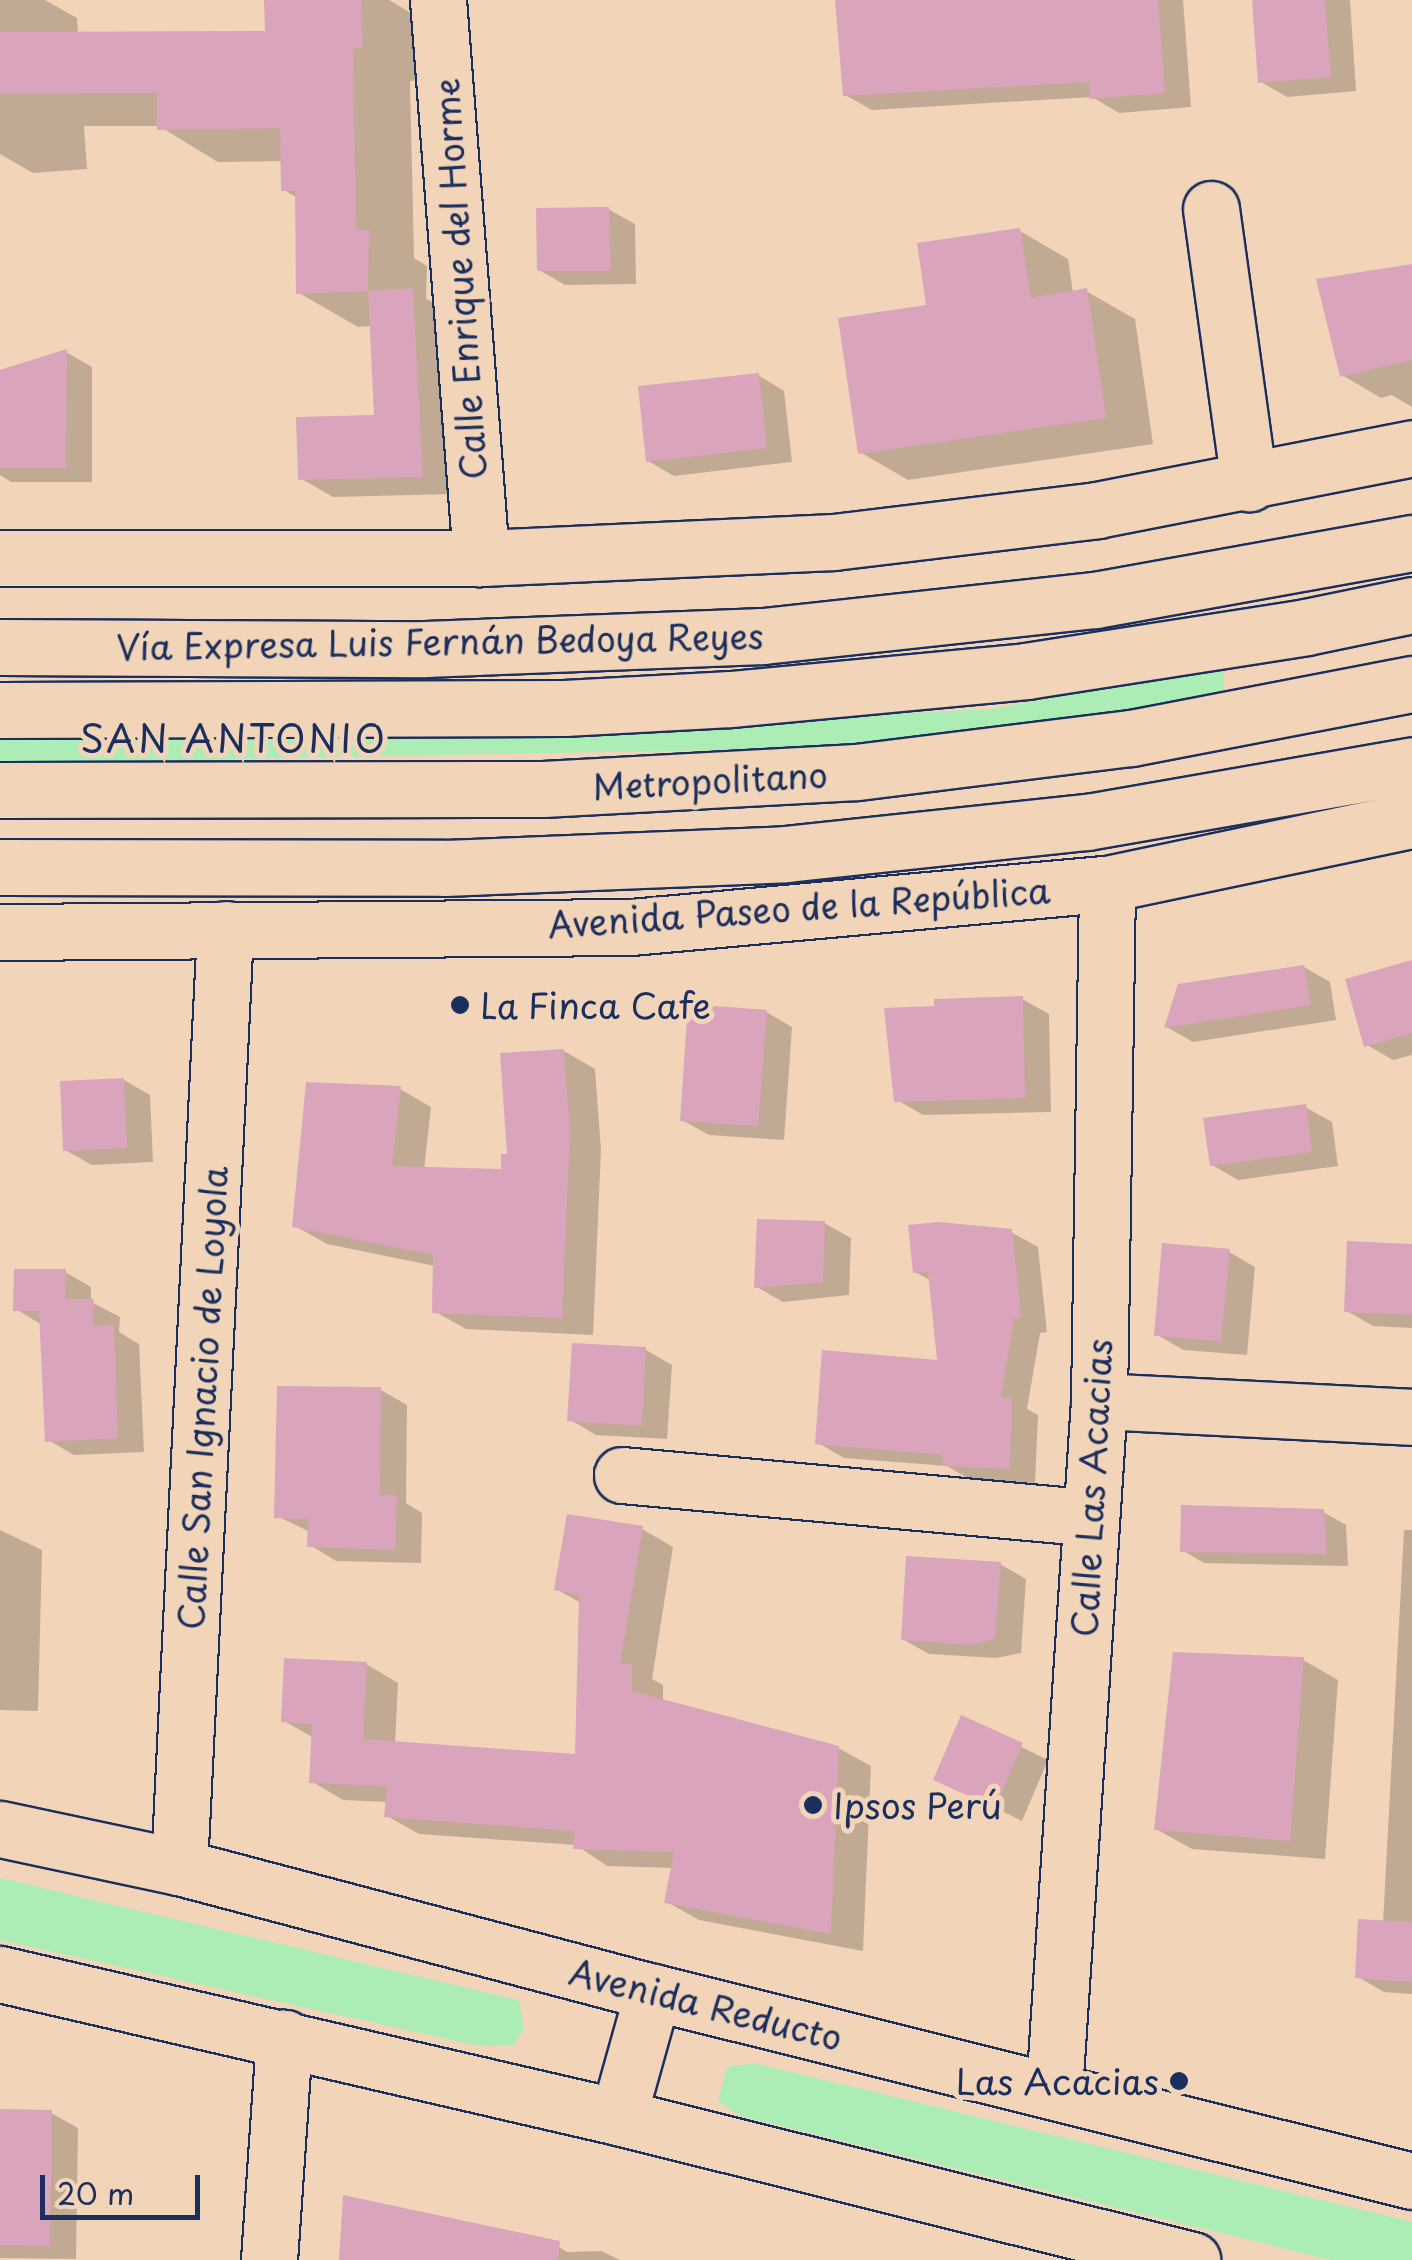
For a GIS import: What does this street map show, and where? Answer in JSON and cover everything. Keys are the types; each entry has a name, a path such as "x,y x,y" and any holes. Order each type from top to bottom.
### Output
{"main road":[{"name":"Calle Enrique del Horme","path":"438,0 481,558"},
{"path":"1211,209 1249,482"},
{"path":"0,558 481,558 722,548 946,531 1249,482 1412,448"},
{"name":"Vía Expresa Luis Fernán Bedoya Reyes","path":"0,647 444,648 763,636 1095,600 1412,543"},
{"path":"0,710 564,708 731,699 1026,671 1268,634 1412,606"},
{"name":"Metropolitano","path":"0,790 524,790 838,773 1132,738 1412,684"},
{"path":"0,867 444,868 786,854 1107,819 1412,765"},
{"name":"Avenida Paseo de la República","path":"0,932 631,927 1107,884 1412,820"},
{"name":"Calle Las Acacias","path":"1054,2091 1099,1401 1107,884"},
{"name":"Calle San Ignacio de Loyola","path":"179,1867 225,929"},
{"path":"1099,1401 1412,1417"},
{"path":"622,1476 1091,1518"},
{"name":"Avenida Reducto","path":"0,1829 179,1867 653,1992 1412,2181"},
{"path":"0,1974 618,2118 1192,2260"},
{"path":"618,2118 653,1992"},
{"path":"269,2260 284,2038"}],"green space":[{"path":"1224,666 1224,700 833,748 0,763 0,732 628,727 991,709"},
{"path":"0,1878 519,2000 524,2028 514,2045 479,2046 0,1940"},
{"path":"754,2063 1412,2222 1412,2260 1331,2260 740,2116 718,2101 727,2067"}],"building":[{"path":"264,0 361,0 363,48 353,48 356,230 369,230 368,291 296,294 295,191 281,191 280,128 157,130 157,93 0,94 0,32 265,31"},
{"path":"835,0 1158,0 1165,93 1090,99 1089,82 843,96"},
{"path":"1252,0 1325,0 1331,77 1258,83"},
{"path":"609,207 611,271 537,271 536,208"},
{"path":"1020,228 1031,298 1087,288 1106,418 858,454 838,318 926,305 917,243"},
{"path":"1412,264 1412,360 1340,377 1316,279"},
{"path":"413,288 423,477 298,480 296,417 374,415 368,291"},
{"path":"67,349 66,468 0,468 0,370"},
{"path":"759,373 767,448 646,462 638,386"},
{"path":"1412,960 1412,1033 1364,1047 1345,979"},
{"path":"1304,965 1311,1005 1164,1028 1178,984"},
{"path":"1023,996 1025,1098 894,1102 884,1008 934,1006 934,999"},
{"path":"688,1004 767,1010 758,1126 680,1121"},
{"path":"564,1049 570,1132 562,1318 432,1313 433,1255 292,1227 306,1082 401,1086 392,1166 501,1169 501,1154 507,1154 500,1053"},
{"path":"124,1078 127,1148 63,1151 60,1081"},
{"path":"1306,1104 1312,1152 1210,1166 1203,1118"},
{"path":"757,1219 825,1221 823,1282 754,1288"},
{"path":"939,1222 1012,1229 1021,1318 1014,1319 1001,1397 1012,1397 1010,1469 942,1466 943,1455 815,1444 822,1350 937,1360 928,1272 913,1273 908,1225"},
{"path":"1347,1241 1412,1244 1412,1315 1344,1312"},
{"path":"1162,1243 1230,1249 1221,1341 1154,1336"},
{"path":"14,1269 66,1269 65,1299 94,1299 93,1325 114,1326 118,1438 45,1442 39,1311 13,1311"},
{"path":"572,1343 646,1347 642,1426 567,1421"},
{"path":"277,1386 381,1387 380,1495 397,1495 395,1550 307,1547 308,1519 274,1518"},
{"path":"1181,1505 1324,1509 1327,1554 1180,1552"},
{"path":"567,1514 643,1526 620,1664 632,1664 632,1691 839,1746 831,1934 664,1903 674,1852 573,1849 574,1831 384,1817 387,1786 309,1783 312,1724 281,1722 284,1658 367,1662 363,1739 575,1754 579,1595 554,1590"},
{"path":"906,1556 1001,1562 995,1639 970,1645 901,1640"},
{"path":"1173,1652 1304,1657 1290,1841 1154,1830"},
{"path":"961,1715 1023,1743 995,1808 933,1780"},
{"path":"1358,1919 1412,1922 1412,1982 1355,1978"},
{"path":"0,2109 52,2110 50,2246 0,2245"},
{"path":"343,2195 560,2241 558,2260 339,2260"}],"place":[{"name":"La Finca Cafe","path":"460,1005"},
{"name":"Ipsos Perú","path":"813,1805"},
{"name":"Las Acacias","path":"1179,2081"}],"district":[{"name":"SAN ANTONIO","path":"234,738"}]}
